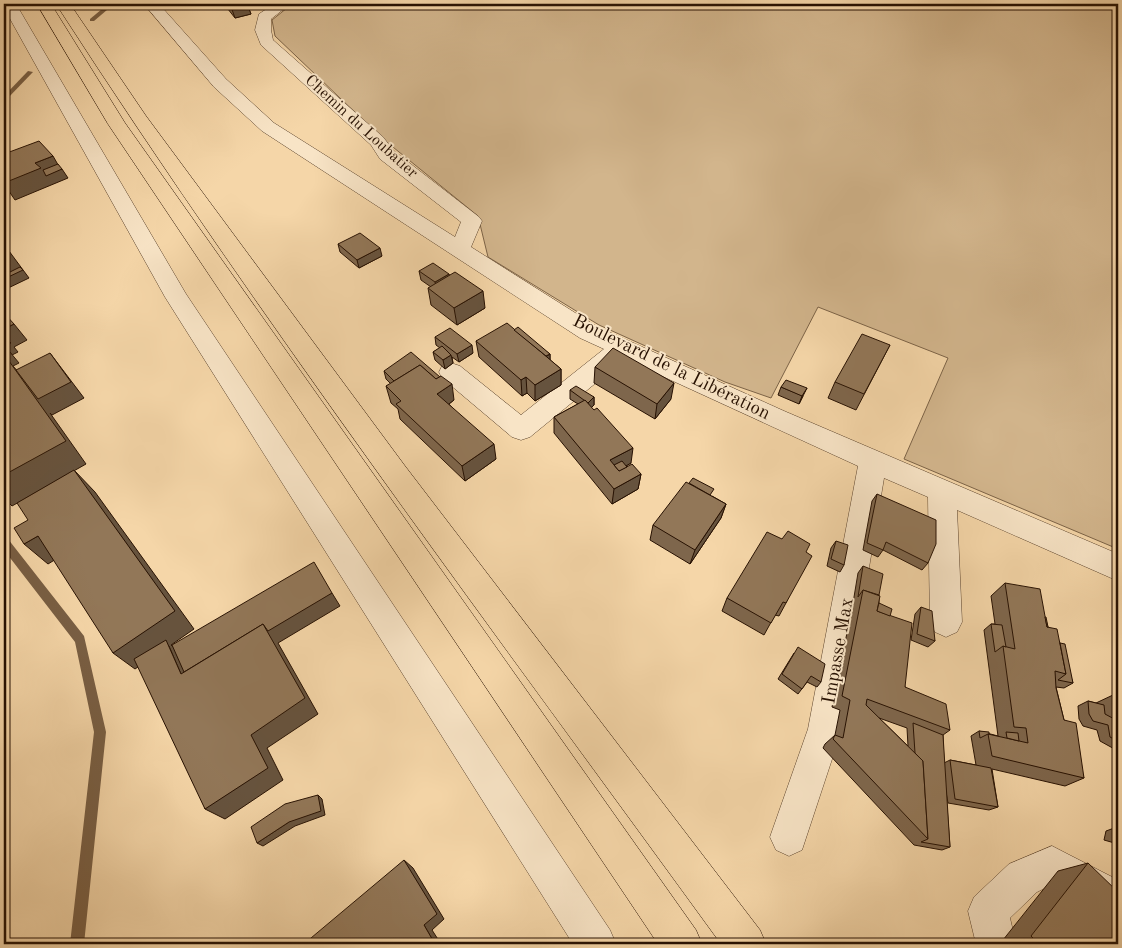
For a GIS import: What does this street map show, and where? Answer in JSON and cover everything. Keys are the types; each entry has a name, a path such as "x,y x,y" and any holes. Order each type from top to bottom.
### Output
{"main road":[{"path":"44,4 117,124 682,944"},
{"path":"63,4 139,119 395,474 746,944"}],"street":[{"path":"9,4 176,297 596,944"},
{"name":"Boulevard de la Libération","path":"151,4 220,83 268,127 588,332 775,418 1118,568"},
{"name":"Chemin du Loubatier","path":"282,4 264,17 263,30 266,42 377,142 387,155 472,221 460,249"},
{"path":"451,372 521,430 623,347"},
{"name":"Impasse Max","path":"789,837 825,729 873,460"},
{"path":"942,491 946,622"},
{"path":"996,944 988,911 1023,878 1052,865 1118,901"}],"shaded area":[{"path":"292,4 1118,4 1118,549 904,459 948,358 818,307 771,398 725,382 599,325 488,257 478,216 383,139 275,36 272,20"}],"building":[{"path":"39,141 53,156 35,163 41,168 4,183 4,154"},
{"path":"58,164 62,169 46,176 43,170"},
{"path":"360,233 380,248 357,260 338,244"},
{"path":"4,246 9,251 4,253"},
{"path":"433,263 449,274 435,282 419,271"},
{"path":"20,267 23,270 4,279 4,275"},
{"path":"455,272 483,291 454,308 428,288"},
{"path":"4,313 14,324 4,329"},
{"path":"507,323 561,369 535,385 526,377 521,380 476,341"},
{"path":"518,327 550,354 546,356 514,330"},
{"path":"450,328 472,345 457,354 435,337"},
{"path":"862,334 890,345 864,394 835,382"},
{"path":"7,339 11,343 5,346 4,340"},
{"path":"442,346 451,355 443,360 433,352"},
{"path":"613,348 674,383 657,404 595,367"},
{"path":"411,352 440,377 436,379 420,365 394,381 384,371"},
{"path":"50,353 71,382 38,399 16,370"},
{"path":"9,361 66,441 4,475 4,364"},
{"path":"420,365 436,379 441,376 452,384 437,394 494,444 462,466 396,404 401,401 386,386"},
{"path":"786,380 807,388 802,396 781,387"},
{"path":"576,386 594,397 588,403 570,390"},
{"path":"585,400 594,410 597,408 633,448 610,460 619,471 632,464 641,474 614,489 554,417"},
{"path":"622,461 627,467 619,471 614,465"},
{"path":"74,470 175,611 113,653 38,536 24,544 14,528 28,520 17,503"},
{"path":"693,478 714,489 710,495 689,483"},
{"path":"686,482 726,504 695,550 653,525"},
{"path":"877,494 936,520 936,544 928,563 886,542 883,550 867,543"},
{"path":"788,531 810,544 806,552 812,556 786,603 783,602 771,623 727,598 767,532 782,539"},
{"path":"836,541 848,545 844,565 831,559"},
{"path":"314,562 332,593 268,631 263,624 184,672 172,645"},
{"path":"863,566 883,574 879,595 863,590 858,597"},
{"path":"1005,583 1040,589 1047,627 1057,629 1066,674 1055,671 1056,688 1064,720 1076,723 1084,778 992,756 988,734 1028,743 1026,728 1014,727 1003,646 1015,649"},
{"path":"863,590 880,596 877,611 912,623 905,687 946,704 950,730 867,699 866,705 923,761 928,839 833,739 835,735 843,738 850,700 842,696"},
{"path":"879,603 892,609 890,616 877,611"},
{"path":"921,607 932,611 935,641 917,634"},
{"path":"263,624 305,698 251,735 268,768 205,809 134,659 166,640 181,674"},
{"path":"991,624 1002,625 1006,647 1003,646 995,652"},
{"path":"1060,643 1065,644 1073,683 1058,680 1066,674"},
{"path":"798,647 825,664 821,682 811,676 802,689 782,674"},
{"path":"1113,695 1118,697 1118,710 1115,709"},
{"path":"1088,701 1104,705 1105,714 1118,721 1118,741 1110,737 1108,725 1093,721 1089,714"},
{"path":"913,723 943,735 950,847 921,842 928,839 923,761 915,753"},
{"path":"979,731 989,732 989,734 980,738"},
{"path":"1006,732 1018,733 1019,741 1007,738"},
{"path":"950,760 991,768 998,807 955,799"},
{"path":"318,795 321,811 289,822 257,843 251,827 285,804"},
{"path":"1118,828 1118,838 1115,837"},
{"path":"404,860 437,914 424,925 435,944 305,944 305,943"},
{"path":"1088,863 1118,892 1118,944 1039,944 1031,936"}],"waterway":[{"path":"92,20 111,4"},
{"path":"4,99 30,72"},
{"path":"4,542 80,640 100,732 77,944"}]}
